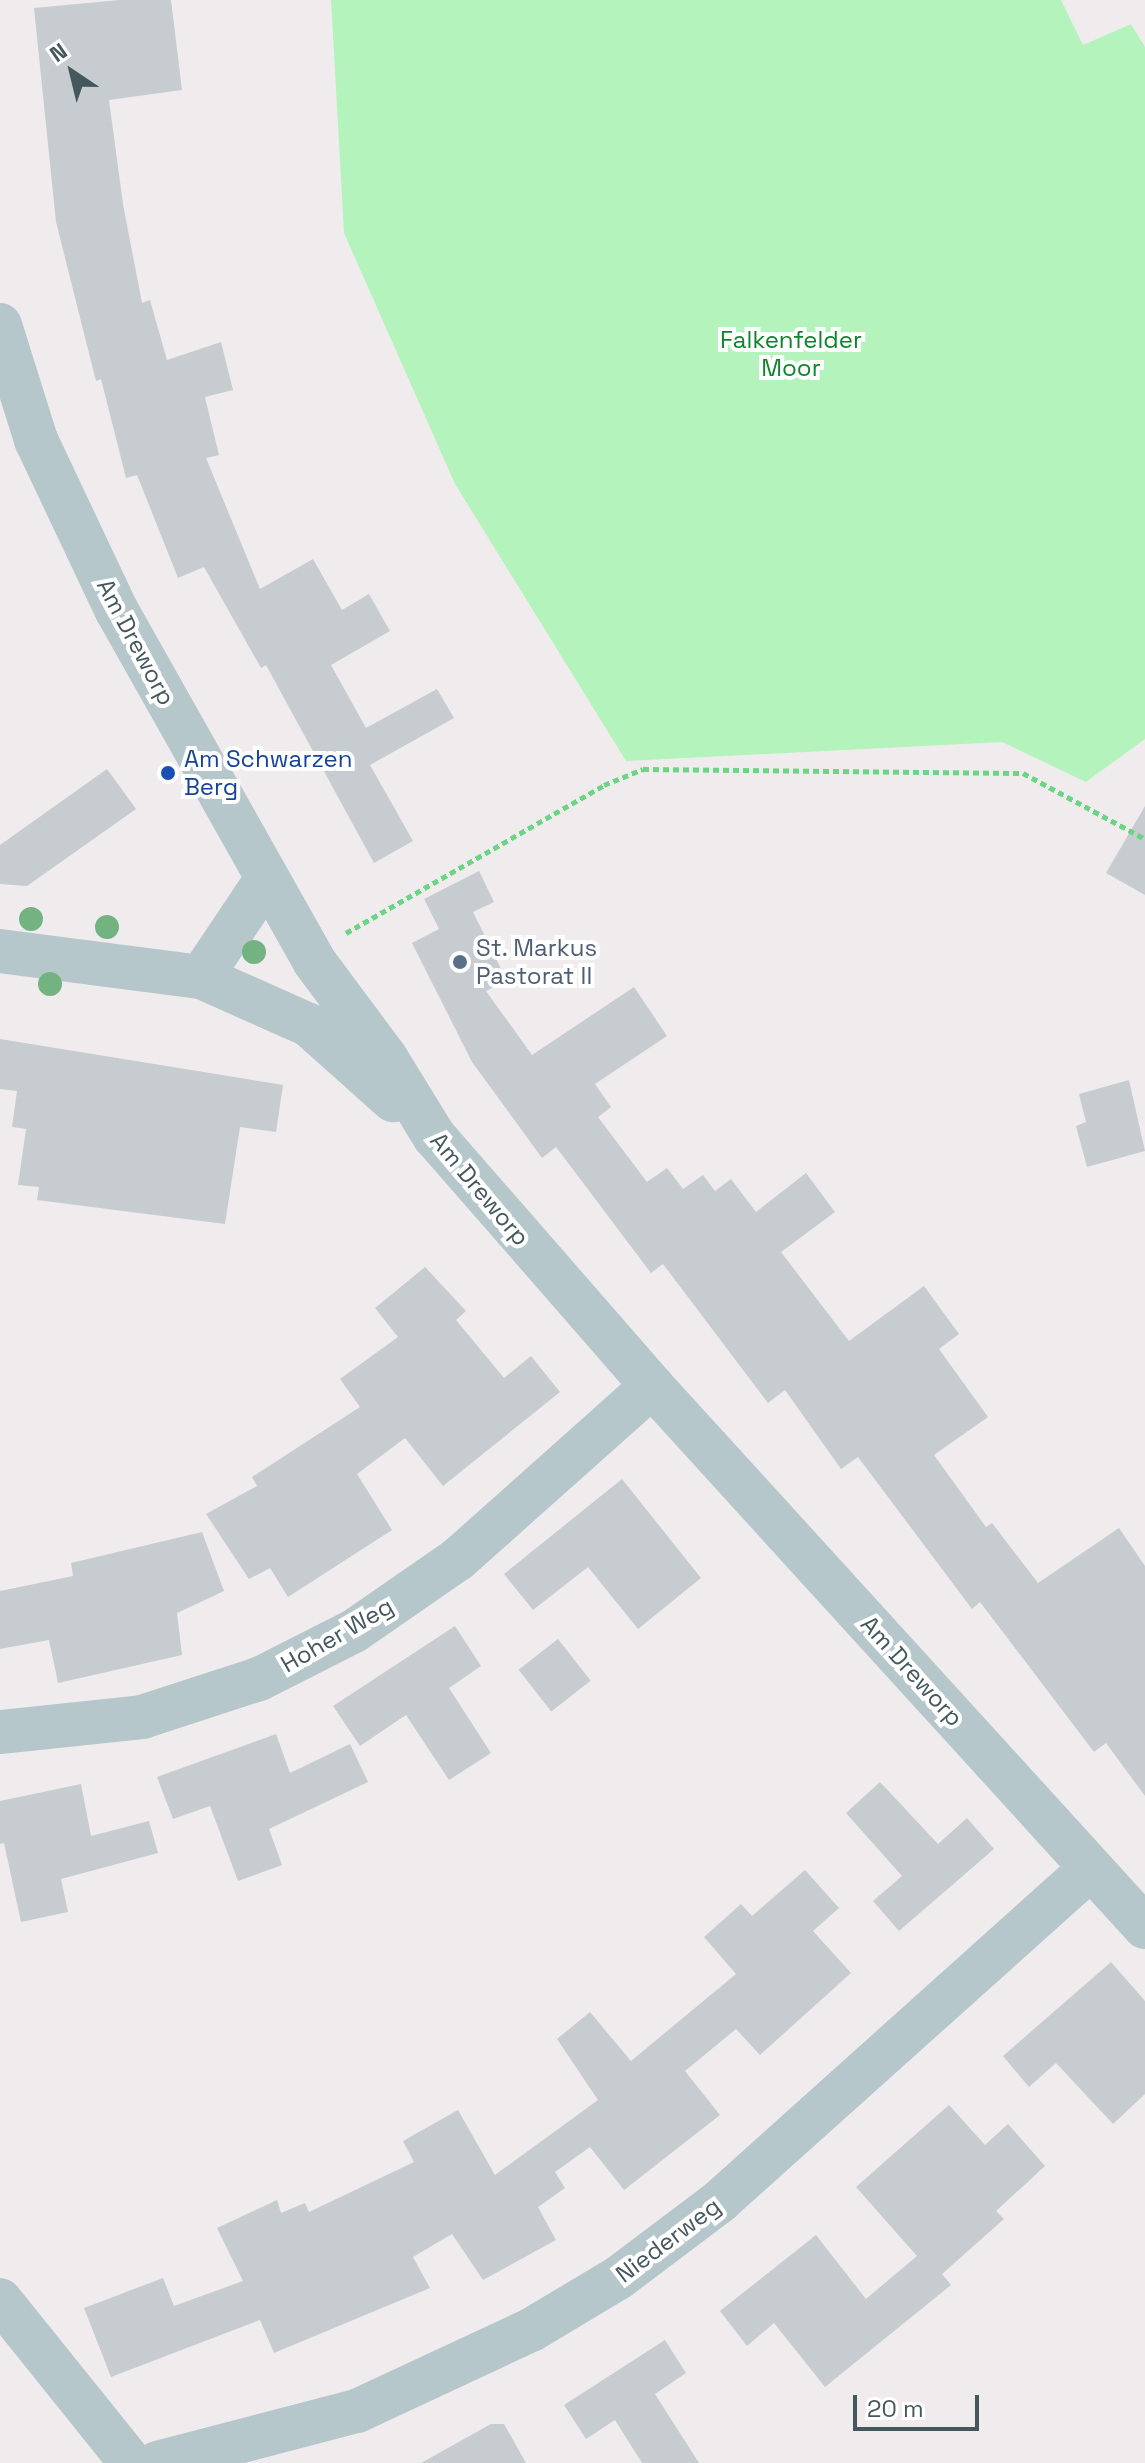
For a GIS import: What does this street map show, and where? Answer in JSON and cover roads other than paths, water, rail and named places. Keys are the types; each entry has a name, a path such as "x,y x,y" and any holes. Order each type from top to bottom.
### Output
{"street":[{"name":"Am Dreworp","path":"0,325 36,440 117,611 266,880 331,989 386,1058 434,1136 652,1386 1145,1927"},
{"path":"201,977 266,880"},
{"path":"0,951 201,977 309,1025 434,1136"},
{"name":"Hoher Weg","path":"0,1732 142,1717 259,1679 354,1631 458,1559 652,1386"},
{"name":"Niederweg","path":"157,2463 357,2411 531,2330 618,2278 720,2201 1090,1869"},
{"path":"0,2300 131,2463"}],"place":[{"name":"Am Schwarzen Berg","path":"168,773"},
{"name":"St. Markus Pastorat II","path":"460,962"}],"park label":[{"name":"Falkenfelder Moor","path":"791,354"}]}
